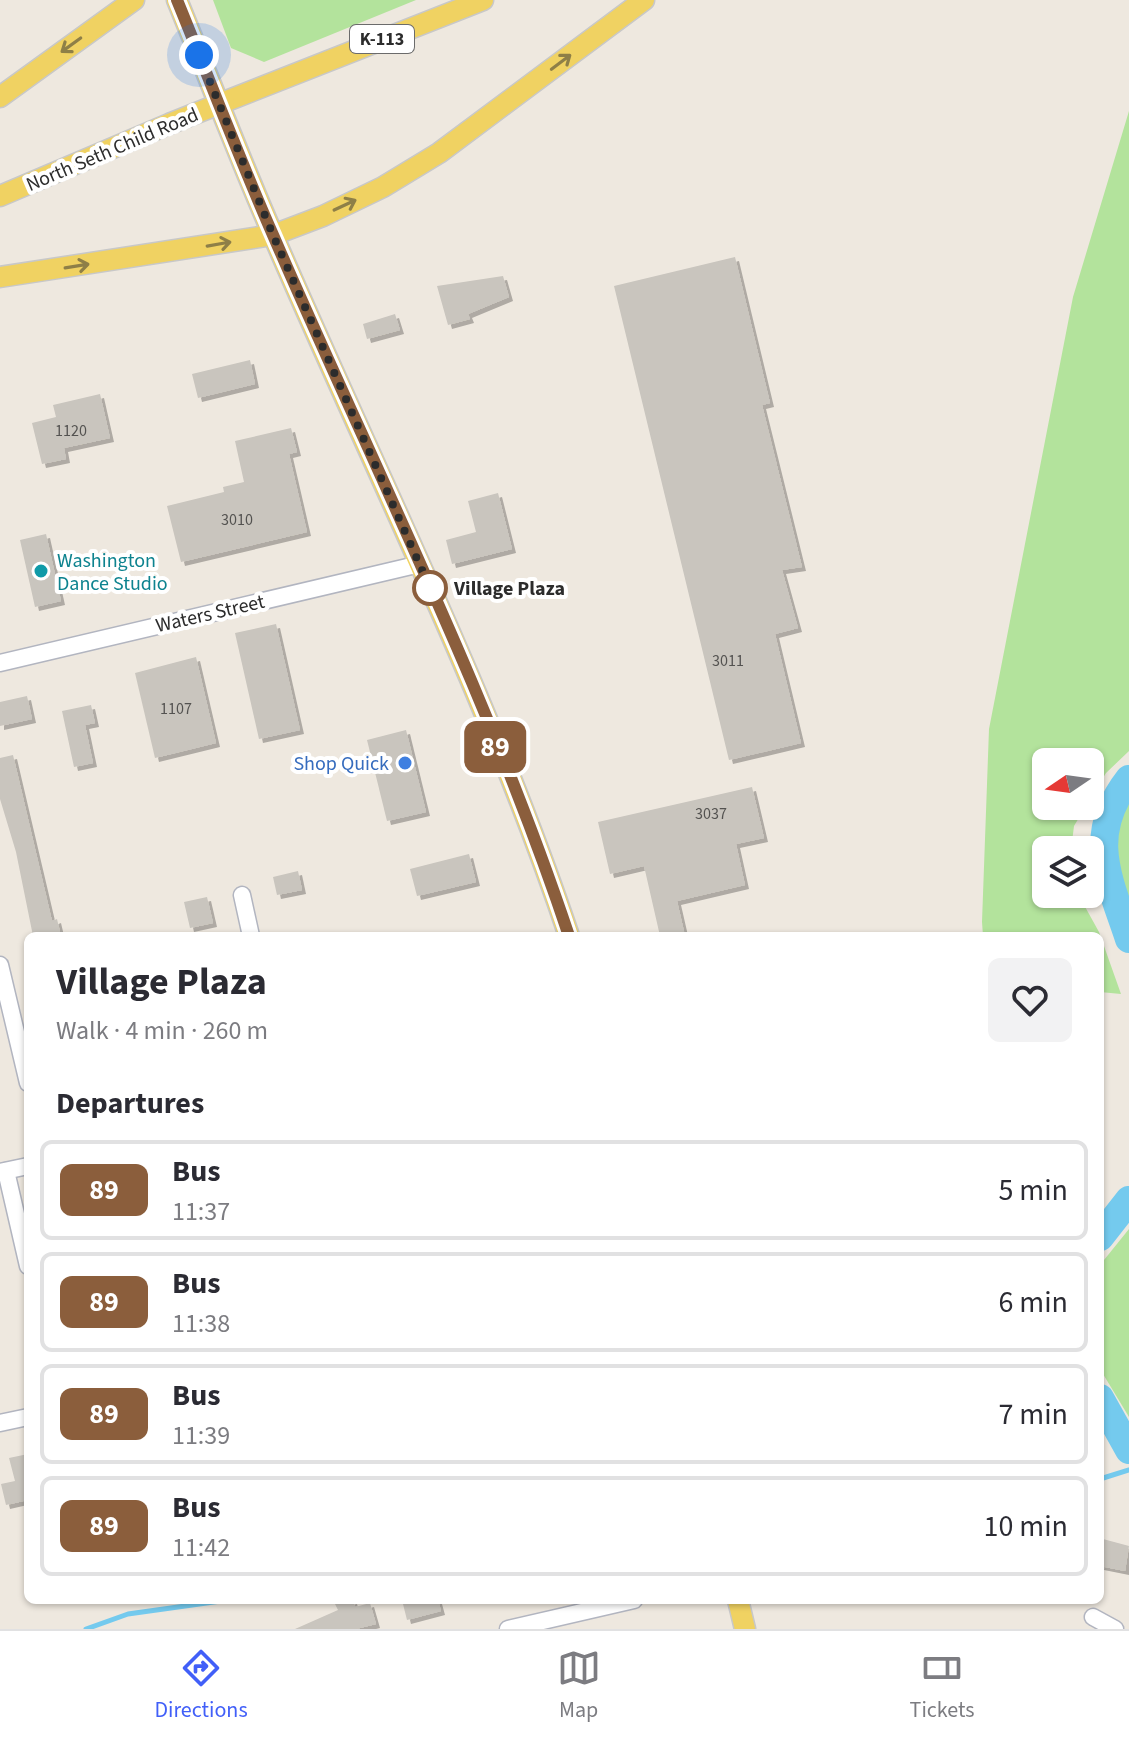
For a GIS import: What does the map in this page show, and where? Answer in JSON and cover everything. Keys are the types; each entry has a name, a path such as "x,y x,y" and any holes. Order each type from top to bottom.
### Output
{"main road":[{"path":"0,97 134,0"},
{"path":"177,0 273,235 420,564 568,932"},
{"name":"North Seth Child Road","path":"0,196 281,78 483,0"},
{"path":"0,277 273,235 383,187 439,153 644,0"},
{"path":"739,1604 745,1629"}],"street":[{"name":"Waters Street","path":"0,663 420,564"},
{"path":"242,895 250,932"},
{"path":"0,965 24,1066"},
{"path":"24,1167 3,1172 24,1251"},
{"path":"0,1423 24,1418"},
{"path":"508,1629 617,1604"},
{"path":"1093,1617 1115,1629"}],"green space":[{"path":"213,0 416,0 264,62 231,48"},
{"path":"1129,111 1129,751 1104,776 1104,748 1032,748 1032,820 1078,820 1073,836 1032,836 1032,908 1086,908 1099,932 983,932 989,729 1073,297"},
{"path":"1129,798 1129,911 1126,911 1113,883 1110,865 1117,824"},
{"path":"1104,946 1121,994 1104,992"},
{"path":"1129,1229 1129,1417 1104,1376 1104,1260"}],"building":[{"path":"735,257 770,403 762,405 802,567 782,570 798,628 775,634 801,743 729,760 614,286"},
{"path":"503,276 509,297 468,314 470,319 448,325 437,286"},
{"path":"395,314 400,330 367,339 363,324"},
{"path":"250,360 255,384 198,398 192,374"},
{"path":"100,394 110,438 64,448 66,459 42,464 32,423 56,417 53,405"},
{"path":"291,428 297,452 289,454 307,532 181,562 167,506 224,492 223,487 244,482 235,441"},
{"path":"498,493 512,549 452,564 446,540 476,532 468,501"},
{"name":"Washington Dance Studio","path":"46,534 61,601 35,607 20,540"},
{"path":"276,624 300,730 259,739 235,633"},
{"path":"196,657 216,743 155,758 135,673"},
{"path":"27,696 32,719 0,726 0,702"},
{"path":"91,705 95,723 85,725 93,763 74,767 62,711"},
{"path":"406,730 426,812 387,821 367,740"},
{"path":"13,755 52,921 57,919 60,932 32,932 16,852 0,799 0,758"},
{"path":"752,787 764,838 736,844 745,885 677,901 684,932 659,932 644,866 610,874 598,822"},
{"path":"469,854 476,882 417,896 410,869"},
{"path":"298,871 302,890 277,895 273,877"},
{"path":"207,897 213,923 190,928 184,902"},
{"path":"24,1455 24,1501 6,1505 1,1484 15,1481 9,1458"},
{"path":"1104,1539 1129,1546 1125,1571 1104,1567"},
{"path":"335,1604 354,1604 355,1607 370,1604 376,1624 356,1629 295,1629 338,1610"},
{"path":"403,1604 439,1604 441,1611 407,1620"}],"waterway":[{"path":"1129,779 1116,799 1104,838 1109,877 1129,939"},
{"path":"1104,1232 1129,1200"},
{"path":"1104,1405 1129,1450"},
{"path":"1104,1478 1129,1470"},
{"path":"86,1629 128,1614 199,1604"}],"bus line":[{"name":"89","path":"177,0 273,235 420,564 539,853 568,932"}],"place":[{"name":"Washington Dance Studio","path":"41,571"},
{"name":"Village Plaza","path":"430,588"},
{"name":"Shop Quick","path":"405,763"}],"route":[{"path":"199,55 273,235 430,588"}]}
